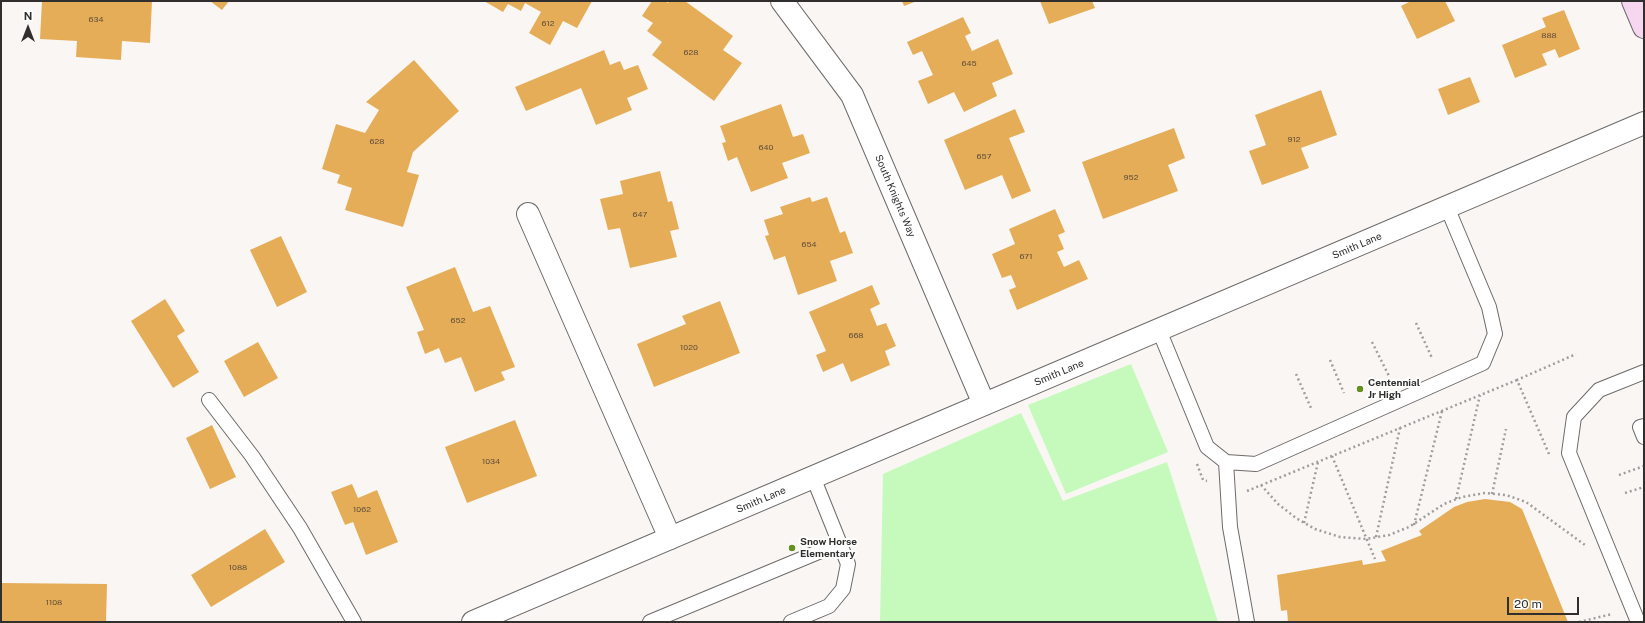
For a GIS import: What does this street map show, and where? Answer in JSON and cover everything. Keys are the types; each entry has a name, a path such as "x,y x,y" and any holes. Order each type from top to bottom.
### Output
{"main road":[{"path":"1632,1 1644,27"}],"street":[{"name":"South Knights Way","path":"782,1 852,95 984,404"},
{"name":"Smith Lane","path":"473,622 1644,123"},
{"path":"528,214 670,538"}],"lane":[{"path":"1159,330 1207,447 1226,462 1256,464 1483,363 1495,334 1490,313 1447,207"},
{"path":"1638,622 1569,453 1574,417 1599,390 1643,376"},
{"path":"209,400 252,456 300,528 354,622"},
{"path":"1644,426 1640,427 1644,437"},
{"path":"1226,462 1230,527 1247,622"},
{"path":"791,622 829,606 843,589 848,564 814,477"},
{"path":"650,622 840,543"}],"path":[{"path":"1416,323 1432,358"},
{"path":"1372,342 1389,376"},
{"path":"1551,460 1517,380 1576,354"},
{"path":"1330,360 1344,394"},
{"path":"1296,374 1311,408"},
{"path":"1456,499 1480,395"},
{"path":"1414,525 1442,411"},
{"path":"1376,537 1400,428"},
{"path":"1492,494 1506,429"},
{"path":"1332,456 1375,559"},
{"path":"1304,523 1318,462"},
{"path":"1619,475 1644,466"},
{"path":"1261,485 1278,504 1296,518 1315,529 1340,537 1366,539 1389,535 1414,525 1444,504 1462,497 1485,493 1506,495 1526,502 1585,545"},
{"path":"1625,493 1644,487"},
{"path":"1579,622 1612,614"}],"green space":[{"path":"1131,364 1168,452 1066,494 1028,405"},
{"path":"1021,413 1063,501 1167,462 1218,622 880,622 883,474"}],"building":[{"path":"42,1 152,1 150,43 122,41 121,60 76,57 77,41 40,39"},
{"path":"210,1 229,1 222,10"},
{"path":"484,1 592,1 577,28 563,21 550,45 529,33 541,12 525,3 521,11 508,4 503,12"},
{"path":"652,1 665,1 668,3 669,1 685,1 733,36 723,50 742,63 714,101 652,55 662,42 647,31 653,23 642,16"},
{"path":"902,1 917,1 904,6"},
{"path":"1040,1 1092,1 1095,8 1049,24"},
{"path":"1411,1 1445,1 1455,21 1417,39 1401,6"},
{"path":"1564,10 1580,49 1559,58 1555,49 1542,54 1547,65 1515,78 1502,45 1546,27 1542,18"},
{"path":"963,17 971,33 965,36 972,51 998,39 1013,74 992,83 997,96 964,112 954,92 928,104 918,81 933,75 922,51 913,55 907,42"},
{"path":"604,50 610,65 620,61 624,70 638,65 648,89 627,98 632,110 596,125 581,88 526,111 515,87"},
{"path":"414,60 459,111 413,152 407,172 419,175 403,227 345,210 352,188 337,183 340,175 322,169 336,124 365,133 379,110 366,102"},
{"path":"1470,77 1480,102 1448,115 1438,89"},
{"path":"1321,90 1337,135 1301,148 1309,168 1262,185 1249,151 1266,145 1255,115"},
{"path":"781,104 793,137 803,134 810,153 782,163 788,178 751,192 737,157 728,161 722,143 726,142 720,126"},
{"path":"1015,109 1025,132 1009,138 1031,191 1012,199 1002,175 965,190 944,140"},
{"path":"1174,128 1185,158 1168,165 1178,191 1103,219 1082,162"},
{"path":"660,171 668,202 672,201 679,229 670,231 677,257 630,268 620,228 608,230 600,199 623,194 620,181"},
{"path":"810,197 812,202 827,197 840,233 845,231 853,253 830,261 837,281 798,295 785,256 774,260 765,236 769,235 764,220 783,214 780,207"},
{"path":"1055,209 1065,232 1058,235 1064,249 1057,252 1064,267 1079,260 1088,279 1017,310 1009,290 1016,287 1011,275 1002,278 992,254 1015,244 1009,229"},
{"path":"281,236 307,292 277,307 250,250"},
{"path":"455,267 473,312 490,306 515,367 501,372 505,380 475,392 461,357 445,363 439,348 425,354 417,332 424,330 406,287"},
{"path":"872,285 880,304 870,309 877,326 886,323 896,346 885,351 890,365 851,382 843,363 823,372 816,355 826,351 809,312"},
{"path":"165,299 185,331 177,336 199,372 173,388 131,321"},
{"path":"720,301 740,353 654,387 637,344 686,324 682,316"},
{"path":"258,342 278,378 244,397 224,361"},
{"path":"515,420 537,476 467,503 445,447"},
{"path":"212,425 236,477 210,489 186,438"},
{"path":"352,484 358,498 377,490 398,542 366,555 353,522 345,525 331,492"},
{"path":"1485,499 1510,502 1522,509 1568,622 1288,622 1287,610 1281,611 1277,575 1362,560 1363,565 1386,561 1381,551 1422,535 1419,531 1454,507 1467,502"},
{"path":"265,529 285,562 211,607 191,575"},
{"path":"1,583 107,584 106,622 1,622"}],"place":[{"name":"Centennial Jr High","path":"1360,389"},
{"name":"Snow Horse Elementary","path":"792,548"}]}
